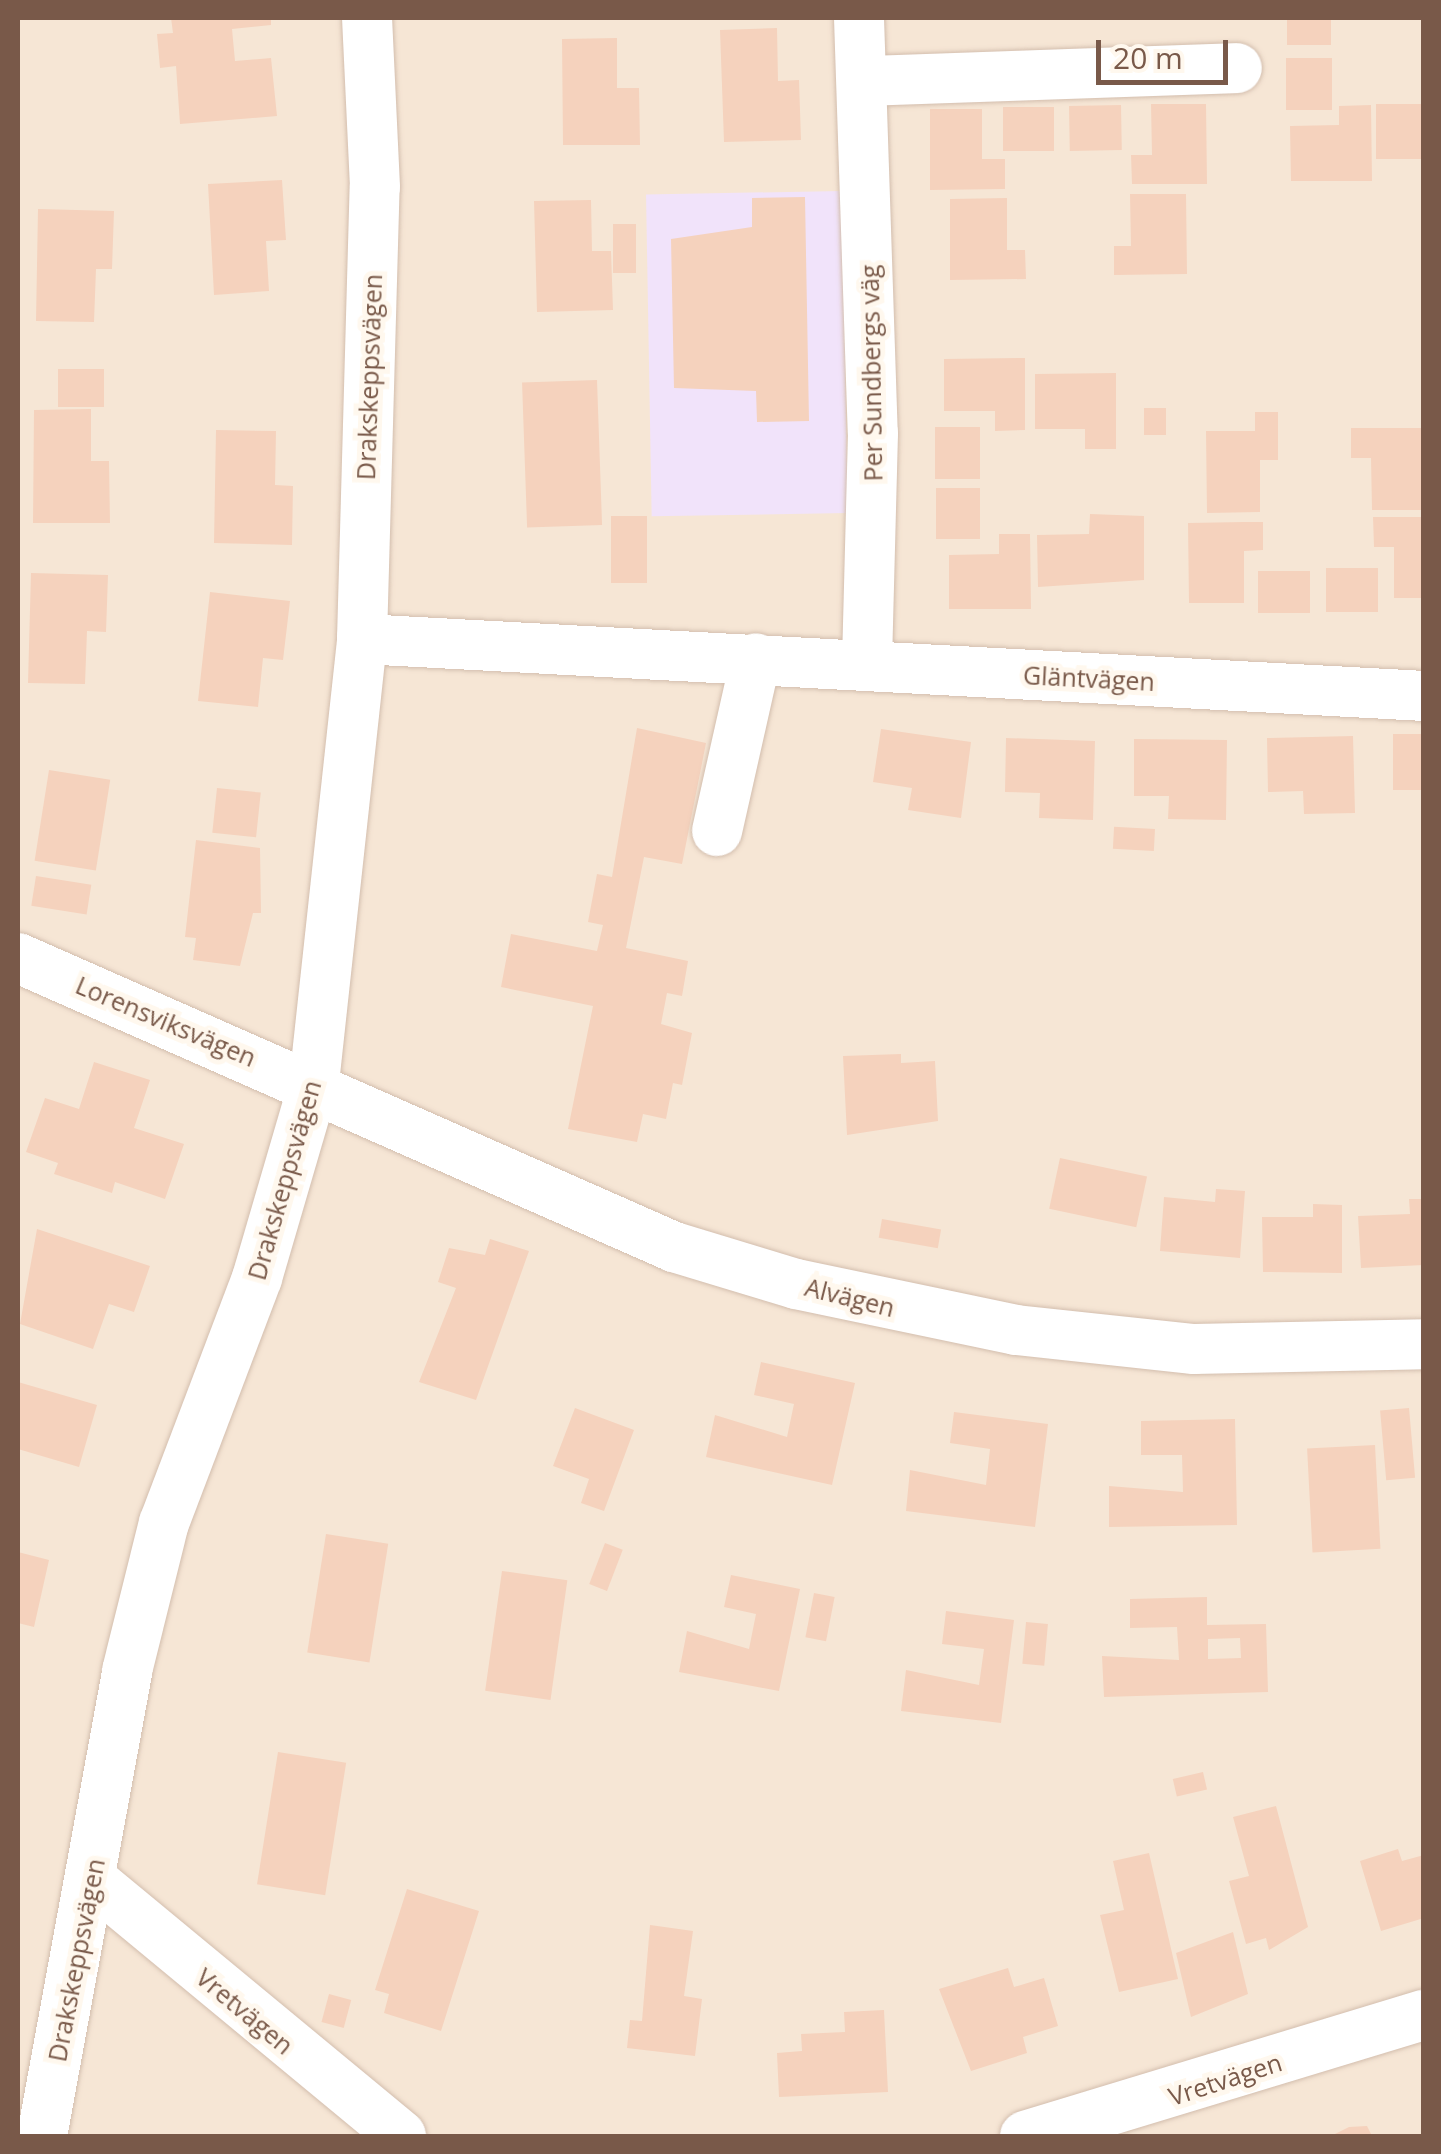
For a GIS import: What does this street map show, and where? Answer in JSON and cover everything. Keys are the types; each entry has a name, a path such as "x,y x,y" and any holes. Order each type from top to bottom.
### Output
{"street":[{"name":"Drakskeppsvägen","path":"42,2136 92,1880 129,1658 164,1523 258,1278 314,1083 362,639 374,188 367,18"},
{"name":"Per Sundbergs väg","path":"859,18 866,82 867,665"},
{"path":"866,82 1236,68"},
{"name":"Gläntvägen","path":"362,639 1424,696"},
{"path":"717,832 756,658"},
{"name":"Lorensviksvägen","path":"18,958 314,1083"},
{"name":"Alvägen","path":"314,1083 674,1247 913,1312 1194,1349 1424,1344"},
{"name":"Vretvägen","path":"92,1880 401,2136"},
{"name":"Vretvägen","path":"1025,2136 1088,2128 1424,2015"}],"shaded area":[{"path":"18,18 1423,18 1423,2136 18,2136"},
{"path":"842,191 848,513 652,516 646,194"}],"building":[{"path":"171,18 271,18 271,25 232,29 235,61 271,58 277,116 180,124 176,66 160,68 157,34 173,33"},
{"path":"1287,18 1331,18 1331,45 1287,45"},
{"path":"777,28 778,81 799,80 801,140 724,142 720,30"},
{"path":"617,38 617,88 639,88 640,145 563,145 562,39"},
{"path":"1286,58 1332,58 1332,110 1286,110"},
{"path":"1151,104 1206,104 1207,184 1132,184 1131,155 1152,155"},
{"path":"1376,104 1424,104 1424,159 1376,159"},
{"path":"1121,105 1122,150 1070,151 1069,106"},
{"path":"1371,105 1372,181 1291,181 1290,126 1339,125 1339,106"},
{"path":"1003,107 1054,107 1054,151 1003,151"},
{"path":"930,109 982,109 982,159 1005,159 1005,189 930,190"},
{"path":"282,180 286,240 266,241 269,291 214,295 208,184"},
{"path":"1130,194 1186,194 1187,274 1114,275 1114,246 1131,246"},
{"path":"805,197 809,421 757,422 756,391 674,388 671,239 752,227 752,198"},
{"path":"1007,198 1007,250 1025,250 1026,279 950,280 950,199"},
{"path":"591,200 592,251 611,251 613,310 537,312 534,201"},
{"path":"38,209 114,211 112,269 96,269 94,322 36,321"},
{"path":"613,224 636,224 636,273 613,273"},
{"path":"1025,358 1025,430 995,431 995,411 944,411 944,359"},
{"path":"58,369 104,369 104,407 58,407"},
{"path":"1116,373 1116,449 1085,449 1085,429 1035,429 1035,374"},
{"path":"597,380 602,525 527,528 522,383"},
{"path":"1144,408 1166,408 1166,435 1144,435"},
{"path":"91,409 91,461 109,461 110,523 33,523 34,410"},
{"path":"1255,412 1278,412 1278,460 1260,460 1260,512 1207,513 1206,431 1255,431"},
{"path":"935,427 980,427 980,479 935,479"},
{"path":"1351,428 1424,428 1424,510 1372,510 1371,458 1351,458"},
{"path":"216,430 276,431 275,485 293,486 292,545 214,543"},
{"path":"936,488 980,488 980,539 936,539"},
{"path":"1090,514 1144,516 1144,580 1038,587 1037,535 1089,534"},
{"path":"611,516 647,516 647,583 611,583"},
{"path":"1373,517 1424,517 1424,598 1394,598 1394,547 1374,547"},
{"path":"1263,522 1263,550 1244,551 1244,603 1189,603 1188,523"},
{"path":"999,534 1030,534 1031,609 949,609 949,555 999,554"},
{"path":"1326,568 1378,568 1378,612 1326,612"},
{"path":"1258,571 1310,571 1310,613 1258,613"},
{"path":"31,573 108,575 106,632 87,631 85,684 28,683"},
{"path":"210,592 290,601 283,660 263,658 258,707 198,701"},
{"path":"637,728 706,743 682,864 644,857 626,948 688,961 682,996 667,993 661,1024 692,1033 682,1085 673,1083 666,1119 643,1114 637,1142 568,1129 593,1006 501,987 511,934 597,951 603,925 588,922 597,874 612,877"},
{"path":"881,729 971,742 961,818 908,810 912,788 873,782"},
{"path":"1393,734 1424,734 1424,790 1393,790"},
{"path":"1353,736 1355,813 1304,814 1303,791 1268,792 1267,738"},
{"path":"1006,738 1095,741 1093,820 1039,818 1040,793 1005,792"},
{"path":"1134,739 1227,740 1226,820 1168,819 1169,796 1134,796"},
{"path":"49,770 110,780 96,871 35,861"},
{"path":"217,788 261,793 256,837 212,833"},
{"path":"1114,827 1155,829 1154,851 1113,849"},
{"path":"196,840 260,848 261,913 253,913 240,966 193,960 196,938 185,937"},
{"path":"36,876 91,885 87,914 31,906"},
{"path":"901,1054 901,1063 935,1061 938,1121 847,1135 843,1056"},
{"path":"94,1062 150,1080 134,1128 184,1144 165,1199 115,1182 112,1193 54,1174 58,1163 26,1152 45,1098 79,1109"},
{"path":"1060,1158 1147,1177 1136,1227 1049,1209"},
{"path":"1216,1189 1245,1191 1240,1258 1160,1251 1164,1197 1215,1202"},
{"path":"1409,1199 1424,1199 1424,1265 1361,1268 1358,1216 1410,1214"},
{"path":"1313,1204 1342,1205 1342,1273 1263,1272 1262,1217 1313,1217"},
{"path":"882,1219 941,1229 938,1248 879,1238"},
{"path":"37,1229 150,1266 134,1312 109,1304 93,1349 20,1324"},
{"path":"490,1239 529,1251 476,1400 419,1382 456,1288 438,1282 449,1248 485,1255"},
{"path":"761,1362 855,1383 832,1485 706,1457 715,1415 787,1437 794,1404 754,1395"},
{"path":"18,1382 97,1405 79,1467 18,1449"},
{"path":"575,1408 634,1430 604,1511 581,1503 589,1479 553,1466"},
{"path":"1409,1408 1415,1478 1386,1480 1380,1411"},
{"path":"954,1412 1048,1424 1035,1527 906,1511 910,1470 986,1485 990,1449 950,1443"},
{"path":"1235,1419 1237,1525 1109,1527 1109,1486 1183,1492 1182,1455 1141,1455 1141,1421"},
{"path":"1375,1445 1380,1549 1313,1552 1307,1449"},
{"path":"326,1534 388,1544 369,1662 307,1653"},
{"path":"605,1543 623,1550 607,1591 589,1584"},
{"path":"18,1552 49,1560 34,1627 18,1623"},
{"path":"502,1571 567,1580 551,1700 485,1691"},
{"path":"731,1575 800,1589 779,1691 679,1672 687,1631 749,1649 756,1614 724,1607"},
{"path":"814,1593 835,1597 826,1641 805,1637"},
{"path":"1207,1597 1207,1625 1266,1624 1268,1692 1104,1697 1102,1656 1179,1660 1177,1627 1130,1628 1130,1599","holes":["1240,1638 1241,1658 1208,1659 1208,1639"]},
{"path":"946,1611 1014,1620 1001,1723 901,1711 906,1670 979,1685 984,1649 942,1644"},
{"path":"1026,1622 1048,1624 1044,1666 1022,1664"},
{"path":"278,1752 346,1763 325,1895 257,1884"},
{"path":"1203,1772 1207,1790 1177,1797 1173,1779"},
{"path":"1276,1806 1308,1927 1269,1950 1266,1938 1246,1944 1229,1881 1249,1876 1233,1817"},
{"path":"1398,1849 1402,1861 1424,1855 1424,1918 1381,1931 1360,1861"},
{"path":"1149,1853 1178,1979 1119,1992 1100,1915 1124,1910 1113,1861"},
{"path":"407,1889 479,1911 441,2031 384,2013 389,1994 375,1990"},
{"path":"650,1925 693,1931 684,1996 702,1999 695,2056 627,2048 630,2020 642,2021"},
{"path":"1233,1932 1248,1994 1191,2017 1176,1953"},
{"path":"1008,1968 1014,1987 1044,1978 1058,2026 1023,2037 1027,2053 971,2071 939,1989"},
{"path":"329,1994 351,2000 344,2028 321,2022"},
{"path":"884,2010 888,2092 779,2097 777,2053 802,2051 801,2034 845,2032 844,2012"},
{"path":"1367,2126 1372,2136 1331,2136 1349,2127"}]}
